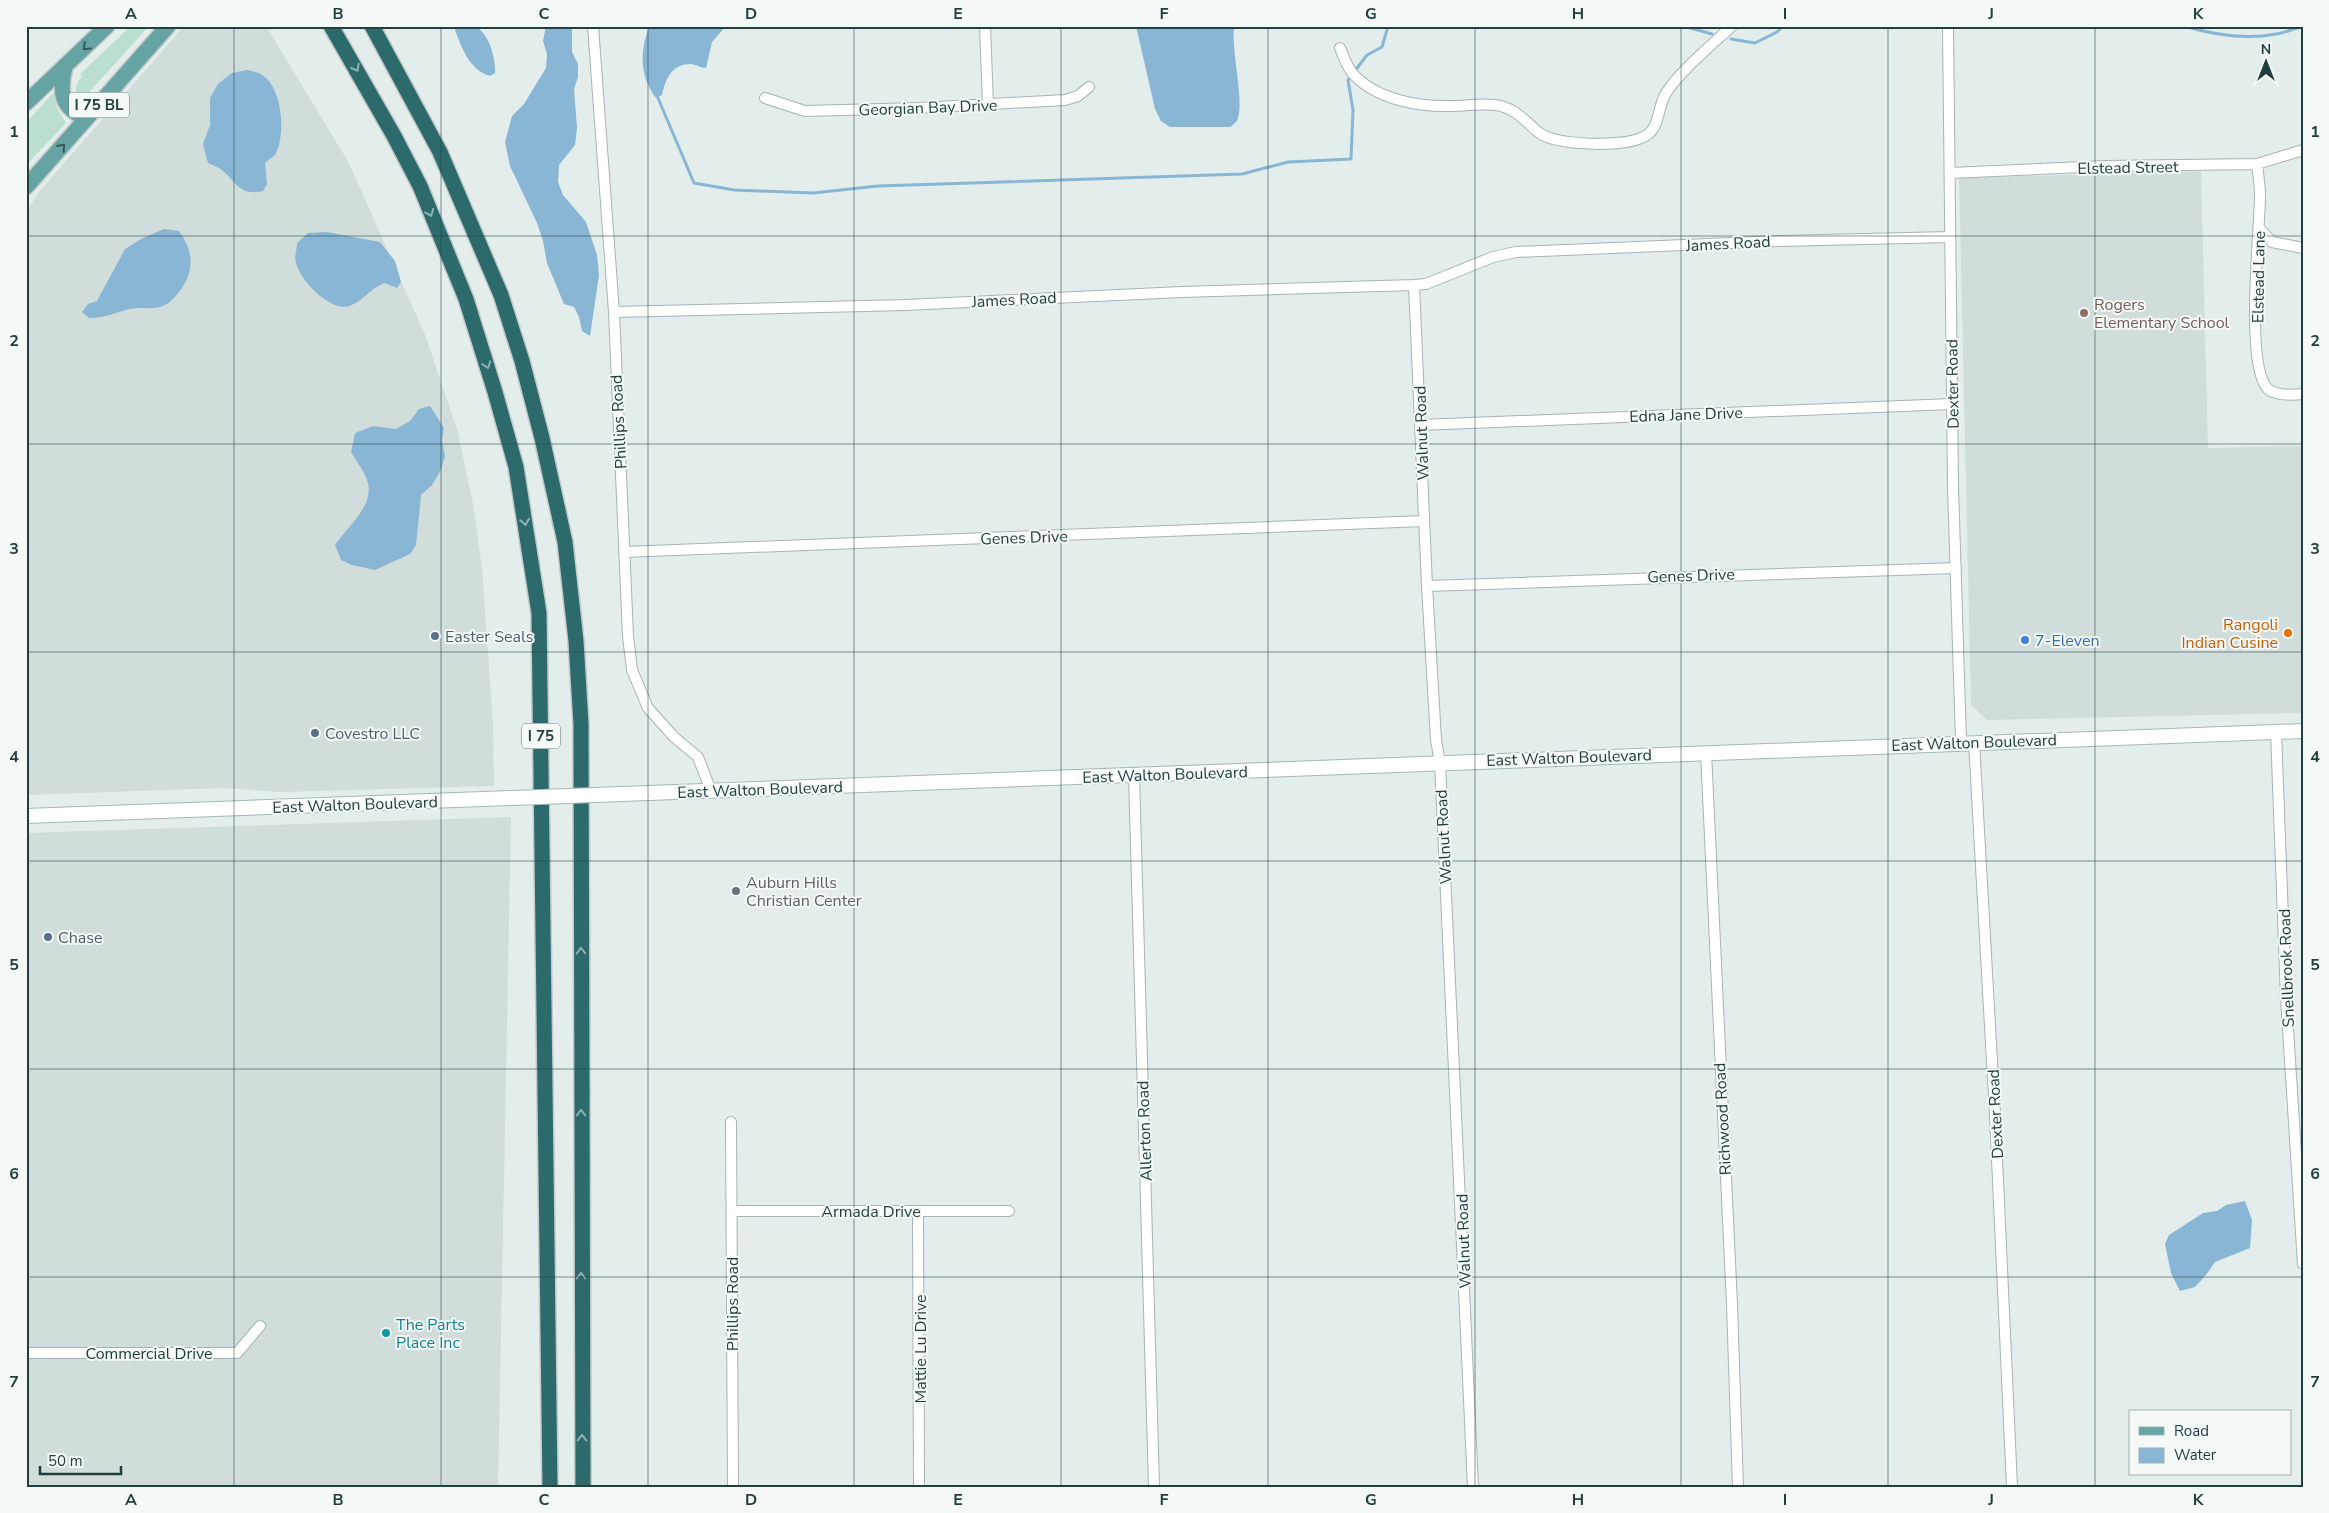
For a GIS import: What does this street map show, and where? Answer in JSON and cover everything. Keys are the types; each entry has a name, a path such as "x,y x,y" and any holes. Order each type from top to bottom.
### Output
{"highway":[{"name":"I 75","path":"331,26 394,136 420,186 466,300 516,467 531,558 539,613 550,1487"},
{"name":"I 75","path":"372,26 440,152 501,296 522,361 542,438 565,542 576,641 581,724 582,1487"}],"main road":[{"name":"I 75 BL","path":"28,102 107,26"},
{"name":"I 75 BL","path":"28,187 168,26"},
{"path":"64,67 62,88 67,106 80,116 87,118"},
{"name":"East Walton Boulevard","path":"26,816 1967,742 2303,731"}],"street":[{"name":"Phillips Road","path":"593,26 614,312 614,368 628,636 632,670 648,708 674,737 698,757 711,791"},
{"path":"985,26 988,105"},
{"path":"1340,48 1352,74 1364,84 1398,100 1436,107 1494,104 1522,115 1539,132 1554,139 1571,143 1632,141 1650,133 1658,118 1664,97 1674,83 1732,26"},
{"name":"Dexter Road","path":"1948,26 1952,404 1956,568 1995,1115 2012,1487"},
{"name":"Georgian Bay Drive","path":"766,98 805,111 988,105 1065,100 1078,96 1089,87"},
{"name":"Elstead Street","path":"1950,173 2105,166 2257,164 2303,150"},
{"name":"Elstead Lane","path":"2257,164 2260,193 2255,274 2257,358 2261,379 2270,390 2289,395 2303,394"},
{"path":"2259,228 2272,242 2303,248"},
{"name":"James Road","path":"614,312 905,305 1182,292 1414,285 1426,284 1493,257 1507,254 1557,250 1950,237"},
{"name":"Walnut Road","path":"1414,285 1427,586 1436,740 1440,763 1473,1487"},
{"name":"Edna Jane Drive","path":"1421,425 1952,404"},
{"name":"Genes Drive","path":"624,552 1424,521"},
{"name":"Genes Drive","path":"1427,586 1812,571 1956,568"},
{"name":"Snellbrook Road","path":"2276,732 2286,998 2303,1264"},
{"name":"Richwood Road","path":"1706,752 1732,1304 1738,1487"},
{"name":"Allerton Road","path":"1134,775 1154,1487"},
{"name":"Phillips Road","path":"731,1122 733,1487"},
{"name":"Armada Drive","path":"732,1211 1009,1211"},
{"name":"Mattie Lu Drive","path":"918,1211 919,1487"},
{"name":"Commercial Drive","path":"26,1353 237,1352 260,1326"}],"shaded area":[{"path":"184,26 266,26 349,163 425,335 457,429 473,504 482,568 493,724 494,786 280,792 222,788 26,795 26,212 39,192"},
{"name":"Rogers Elementary School","path":"2201,171 2208,448 2303,446 2303,713 1987,720 1971,705 1959,178"},
{"path":"511,817 498,1487 26,1487 26,833"}],"green space":[{"path":"131,26 149,26 83,99 78,99 76,90 82,76 80,74"},
{"path":"52,94 54,95 57,108 66,123 26,165 26,123"}],"water":[{"path":"458,26 475,27 484,34 493,54 495,73 490,76 472,64 455,30"},
{"path":"546,26 572,26 572,52 578,64 578,77 574,89 577,128 575,145 559,165 558,182 563,195 586,222 597,255 599,275 590,336 582,331 579,317 574,307 564,304 547,263 537,223 510,166 505,142 512,116 524,104 546,68 547,54 543,41"},
{"path":"649,26 726,26 712,42 706,68 690,64 678,67 667,79 662,95 656,98 646,81 643,63 644,45"},
{"path":"1136,26 1234,26 1234,48 1239,99 1237,121 1230,127 1170,127 1161,121 1155,109"},
{"path":"247,70 260,74 269,81 278,100 281,123 281,134 276,153 265,163 267,184 263,191 254,192 237,186 218,167 208,163 203,144 210,125 210,98 218,84 232,73"},
{"path":"164,229 179,231 188,246 190,254 191,262 188,277 173,299 161,307 134,308 100,317 89,318 82,312 88,304 97,301 125,249 141,239"},
{"path":"327,232 380,242 395,261 401,282 397,288 385,283 349,306 341,307 325,300 303,278 295,258 297,243 308,233"},
{"path":"430,406 444,428 442,441 445,456 441,470 432,485 421,495 416,545 410,554 375,570 352,565 341,560 335,545 364,507 369,489 366,477 351,452 355,433 373,426 396,429 410,421 419,409"},
{"path":"2245,1201 2252,1220 2250,1248 2215,1262 2195,1287 2180,1291 2171,1273 2165,1244 2169,1235 2203,1213 2217,1211 2226,1205"}],"waterway":[{"path":"658,98 694,183 734,190 813,193 878,186 1242,174 1288,162 1351,159 1353,110 1348,80 1367,55 1382,47 1388,26"},
{"path":"1683,26 1712,34"},
{"path":"1731,39 1755,43 1777,32 1783,26"},
{"path":"2184,26 2218,34 2253,37 2276,34 2303,27"}],"place":[{"name":"Rogers Elementary School","path":"2084,313"},
{"name":"Rangoli Indian Cusine","path":"2288,633"},
{"name":"Easter Seals","path":"435,636"},
{"name":"7-Eleven","path":"2025,640"},
{"name":"Covestro LLC","path":"315,733"},
{"name":"Auburn Hills Christian Center","path":"736,891"},
{"name":"Chase","path":"48,937"},
{"name":"The Parts Place Inc","path":"386,1333"}]}
